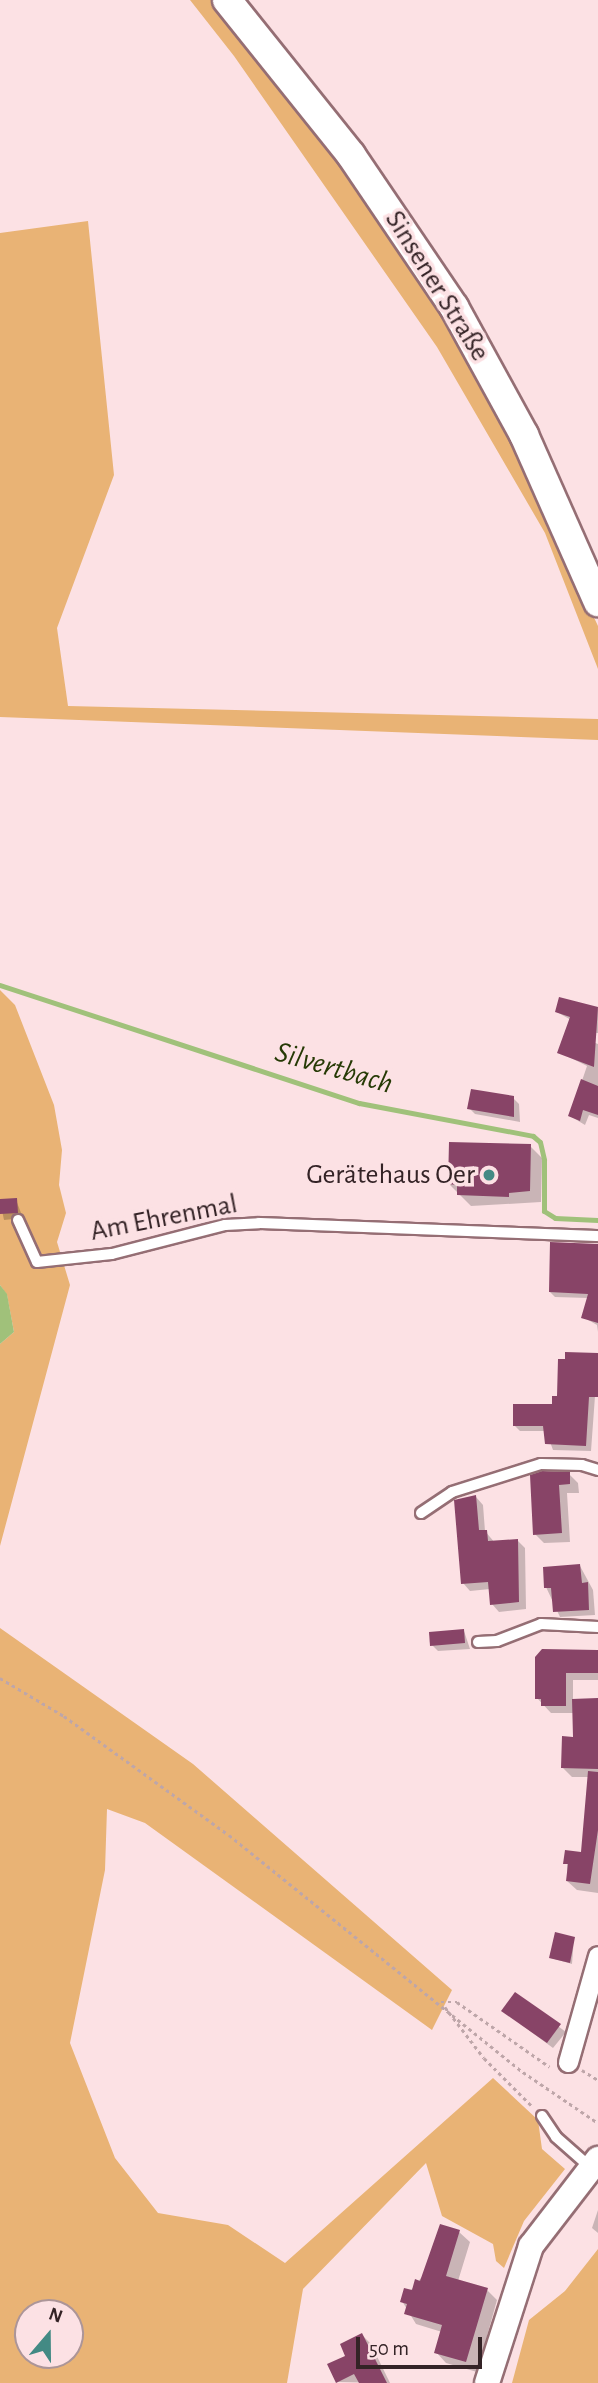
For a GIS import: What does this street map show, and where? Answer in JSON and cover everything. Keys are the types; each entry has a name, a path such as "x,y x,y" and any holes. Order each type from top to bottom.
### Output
{"main road":[{"name":"Sinsener Straße","path":"227,0 351,155 454,307 524,435 598,602"}],"street":[{"path":"568,2062 598,1956"},
{"path":"487,2383 531,2246 594,2164"}],"lane":[{"name":"Am Ehrenmal","path":"18,1220 37,1262 112,1254 225,1225 259,1223 598,1236"},
{"path":"421,1513 452,1492 541,1464 582,1465 598,1470"},
{"path":"478,1642 497,1641 541,1624 598,1627"},
{"path":"542,2116 556,2137 594,2164"}],"path":[{"path":"0,1678 64,1716 229,1835 441,2002 523,2072 598,2123"},
{"path":"441,2002 457,2003 551,2068 564,2069 568,2062"},
{"path":"441,2002 484,2059 542,2116"}],"shaded area":[{"path":"190,0 211,0 336,147 469,351 598,626 598,669 545,533 437,347 234,56"},
{"path":"88,221 114,475 57,628 68,706 598,719 598,740 0,717 0,233"},
{"path":"0,990 15,1005 54,1105 62,1150 59,1185 66,1213 57,1242 70,1285 0,1546 0,1344 14,1332 7,1295 0,1285"},
{"path":"0,1285 7,1294 14,1332 0,1344"},
{"path":"0,1628 193,1764 452,1990 432,2030 145,1823 107,1809 105,1870 70,2043 115,2158 158,2213 228,2225 285,2263 493,2078 538,2120 542,2149 565,2169 524,2221 504,2268 496,2261 493,2244 442,2216 426,2163 303,2289 287,2383 0,2383"},
{"path":"598,2249 598,2383 512,2383 529,2320 565,2291"}],"building":[{"path":"559,997 598,1007 594,1067 557,1053 570,1017 555,1012"},
{"path":"581,1079 598,1086 598,1115 583,1110 580,1121 568,1116"},
{"path":"471,1089 514,1096 514,1117 467,1109"},
{"name":"Gerätehaus Oer","path":"449,1142 531,1144 530,1191 509,1193 509,1197 457,1195 457,1185 448,1184"},
{"path":"17,1198 18,1213 0,1214 0,1199"},
{"path":"550,1242 598,1244 598,1323 581,1318 588,1294 549,1292"},
{"path":"565,1352 598,1353 598,1397 589,1397 586,1446 545,1444 543,1426 513,1426 513,1404 552,1404 552,1396 557,1396 558,1359 565,1359"},
{"path":"542,1471 570,1472 570,1484 559,1485 562,1533 533,1535 530,1475"},
{"path":"476,1495 479,1530 487,1530 488,1541 518,1539 519,1602 490,1605 488,1582 461,1584 454,1500"},
{"path":"580,1564 582,1583 588,1582 589,1610 553,1612 551,1588 544,1588 543,1567"},
{"path":"464,1629 465,1643 430,1646 429,1632"},
{"path":"542,1649 598,1650 598,1673 566,1673 566,1706 541,1706 541,1699 535,1699 535,1657"},
{"path":"598,1698 598,1769 561,1768 562,1736 573,1737 572,1699"},
{"path":"588,1771 598,1772 598,1830 590,1884 566,1881 568,1864 563,1864 565,1850 581,1852"},
{"path":"555,1932 575,1937 570,1963 549,1958"},
{"path":"515,1992 561,2024 547,2043 501,2011"},
{"path":"440,2224 460,2230 446,2276 488,2288 466,2362 434,2353 442,2325 404,2314 407,2304 400,2302 404,2288 412,2290 415,2279 420,2281"},
{"path":"362,2333 387,2383 359,2383 354,2374 336,2383 327,2364 345,2356 340,2344"}],"waterway":[{"name":"Silvertbach","path":"0,985 359,1103 533,1136 540,1142 544,1160 544,1211 555,1218 598,1220"}],"place":[{"name":"Gerätehaus Oer","path":"489,1175"}]}
